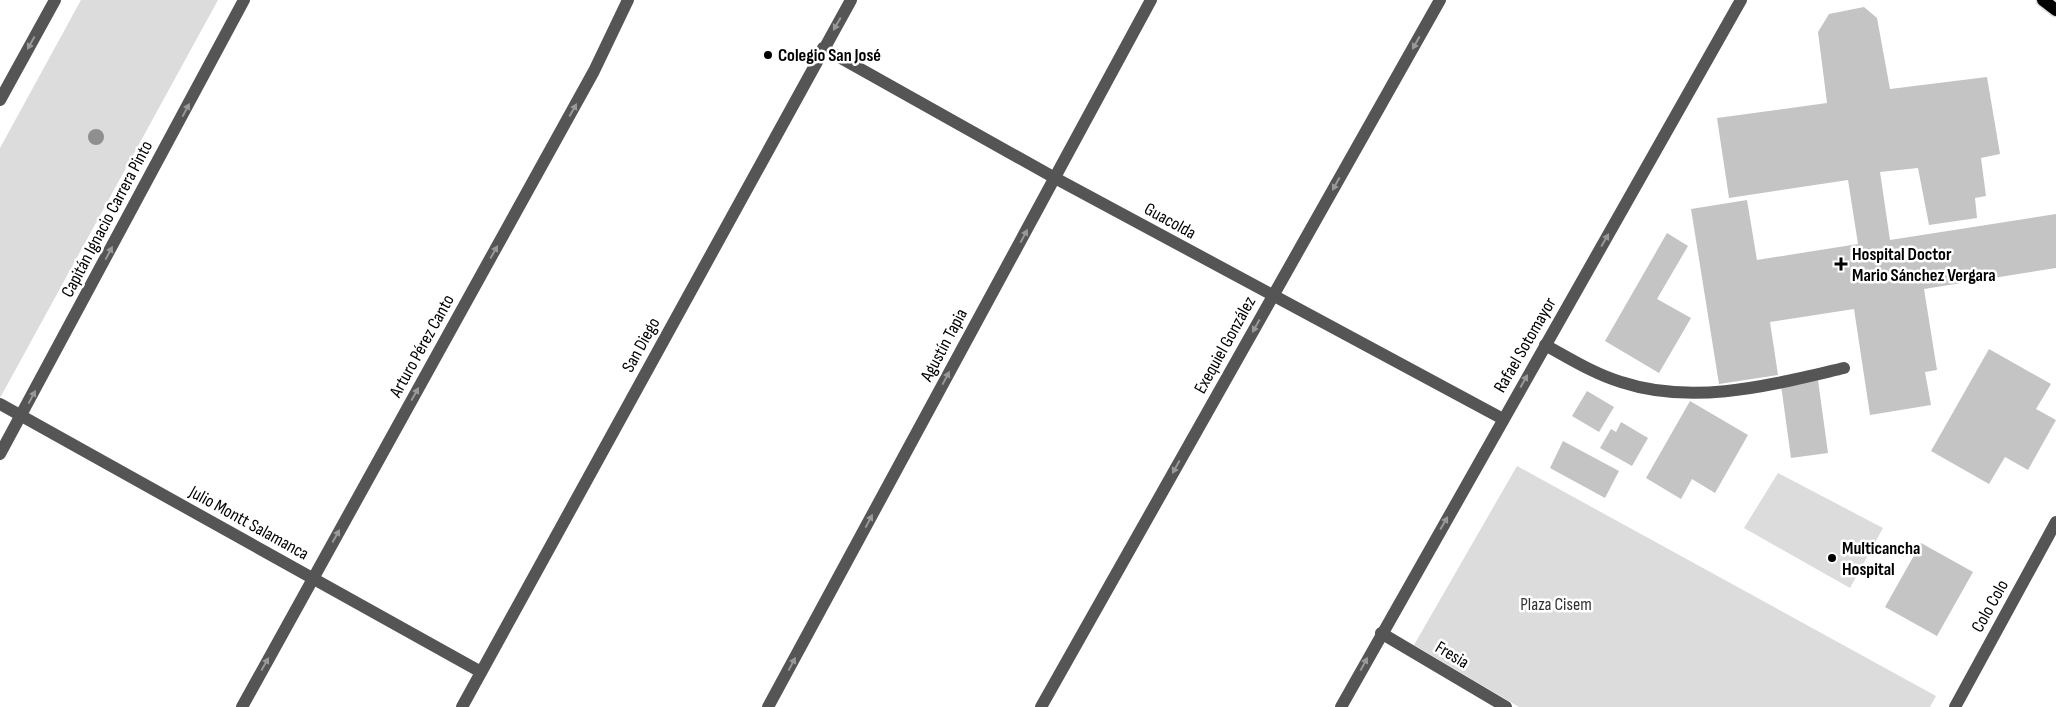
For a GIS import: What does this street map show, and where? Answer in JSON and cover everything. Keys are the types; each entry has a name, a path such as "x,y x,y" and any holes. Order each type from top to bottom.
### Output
{"main road":[{"path":"2043,0 2056,10"}],"street":[{"path":"0,100 55,0"},
{"name":"Capitán Ignacio Carrera Pinto","path":"0,454 22,417 244,0"},
{"name":"Arturo Pérez Canto","path":"242,707 594,71 628,0"},
{"name":"San Diego","path":"462,707 851,0"},
{"name":"Agustín Tapia","path":"768,707 1151,0"},
{"name":"Exequiel González","path":"1041,707 1440,0"},
{"name":"Rafael Sotomayor","path":"1341,707 1381,633 1741,0"},
{"name":"Guacolda","path":"823,48 1273,297 1503,419"},
{"path":"1545,346 1620,382 1666,392 1735,391 1844,368"},
{"name":"Julio Montt Salamanca","path":"0,404 481,672"},
{"name":"Colo Colo","path":"1955,707 2056,522"},
{"name":"Fresia","path":"1381,633 1506,707"}],"green space":[{"path":"81,0 218,0 0,398 0,148"},
{"name":"Plaza Cisem","path":"1517,466 1936,696 1930,707 1519,707 1414,645"},
{"name":"Multicancha Hospital","path":"1778,473 1883,528 1850,588 1744,528"}],"building":[{"path":"1864,7 1877,18 1890,89 1987,77 2000,154 1981,158 1986,196 1975,198 1977,218 1929,225 1918,168 1880,172 1890,240 2056,214 2056,268 1924,289 1937,370 1925,372 1931,405 1870,415 1854,309 1770,322 1778,375 1719,384 1691,209 1747,200 1757,260 1858,244 1848,180 1729,198 1717,118 1827,103 1818,32 1829,14"},
{"path":"1667,233 1688,246 1657,299 1691,318 1659,373 1605,341"},
{"path":"1989,349 2051,384 2036,409 2056,420 2028,470 2005,457 1989,484 1931,451"},
{"path":"1818,380 1828,453 1791,458 1781,385"},
{"path":"1587,391 1614,407 1599,432 1572,416"},
{"path":"1690,401 1748,435 1715,493 1692,479 1681,499 1646,478"},
{"path":"1621,422 1648,438 1632,466 1600,448 1611,429 1616,432"},
{"path":"1563,441 1619,471 1605,498 1550,468"},
{"path":"1921,543 1973,572 1937,636 1885,607"}],"place":[{"name":"Colegio San José","path":"768,55"},
{"name":"Hospital Doctor Mario Sánchez Vergara","path":"1841,264"},
{"name":"Multicancha Hospital","path":"1832,558"}]}
